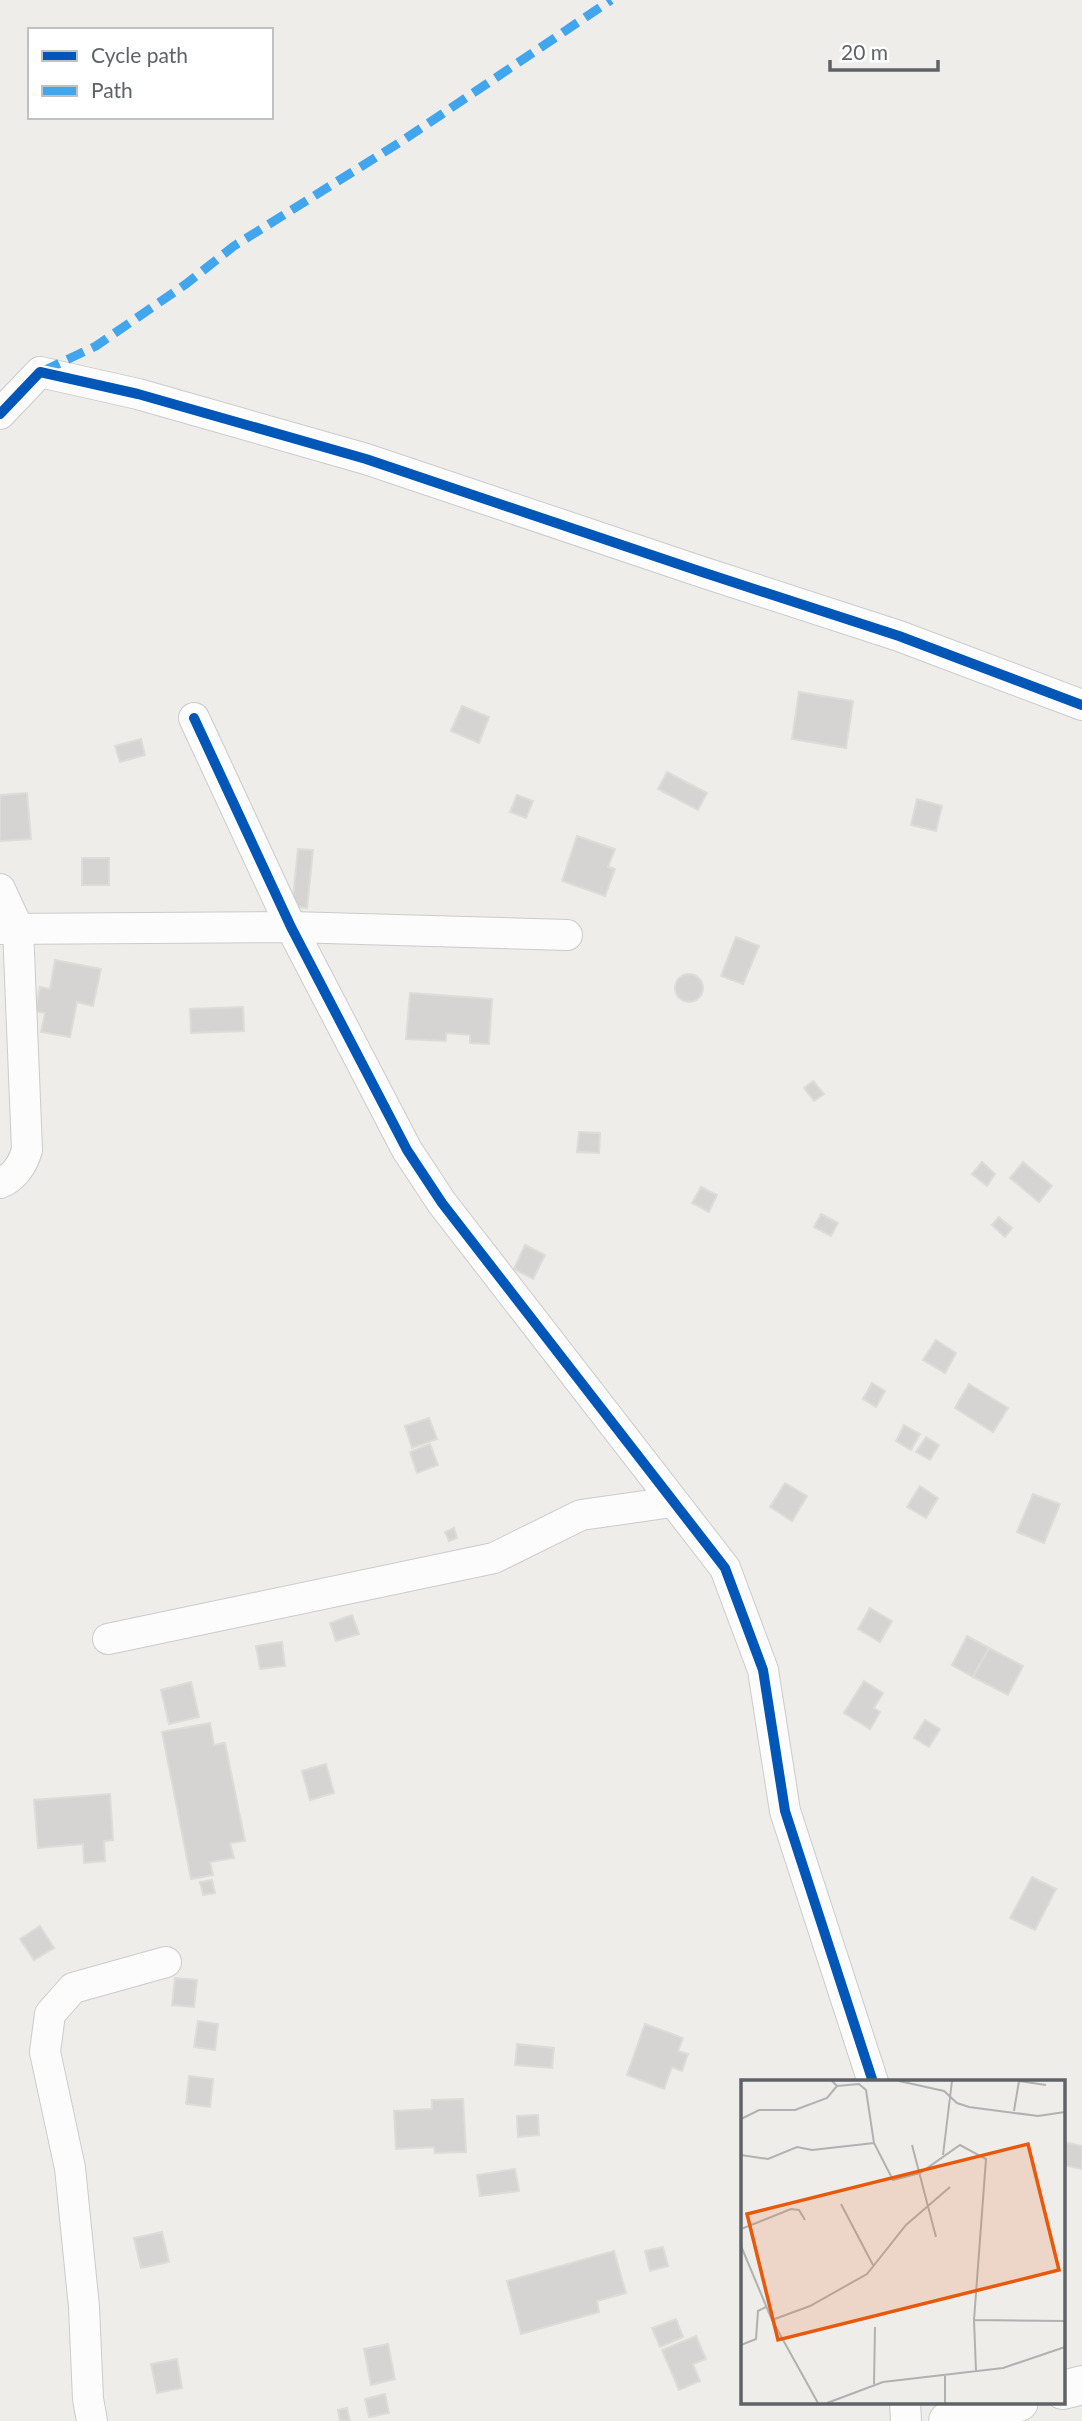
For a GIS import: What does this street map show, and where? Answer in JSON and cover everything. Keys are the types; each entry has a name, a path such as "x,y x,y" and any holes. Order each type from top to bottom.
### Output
{"street":[{"path":"0,414 40,372 138,394 366,459 900,636 1082,705"},
{"path":"194,718 292,927 407,1150 442,1203 725,1568 762,1670 785,1811 873,2080"},
{"path":"0,889 9,929 27,1150 22,1164 5,1182 0,1183"},
{"path":"9,929 292,927 567,935"},
{"path":"108,1639 494,1558 581,1515 672,1502"},
{"path":"92,2421 70,2168 45,2052 50,2014 73,1989 166,1962"},
{"path":"1064,2390 1082,2385"},
{"path":"948,2421 1012,2404"}],"building":[{"path":"799,692 853,701 846,748 792,739"},
{"path":"462,706 489,717 479,743 451,731"},
{"path":"141,739 145,755 120,762 115,746"},
{"path":"667,772 707,793 698,810 658,789"},
{"path":"27,793 31,839 0,841 0,795"},
{"path":"517,795 533,801 526,818 510,812"},
{"path":"917,799 942,806 936,831 911,825"},
{"path":"577,836 615,849 608,867 615,869 605,896 562,881"},
{"path":"298,849 313,850 307,908 292,906"},
{"path":"82,858 109,858 109,885 82,885"},
{"path":"736,937 759,946 743,984 721,976"},
{"path":"55,960 101,969 93,1006 77,1002 70,1037 41,1032 45,1013 35,1011 40,987 50,989"},
{"path":"689,974 699,978 703,988 699,998 689,1002 679,998 675,988 679,978"},
{"path":"410,993 492,999 489,1044 470,1043 470,1035 446,1033 446,1041 406,1039"},
{"path":"243,1007 244,1031 191,1033 190,1009"},
{"path":"813,1081 824,1094 814,1101 804,1088"},
{"path":"579,1132 600,1133 599,1153 577,1152"},
{"path":"982,1162 995,1174 987,1186 972,1174"},
{"path":"1023,1162 1052,1186 1039,1202 1010,1178"},
{"path":"701,1187 717,1195 709,1212 692,1203"},
{"path":"821,1214 838,1223 831,1236 814,1227"},
{"path":"999,1217 1012,1228 1005,1237 992,1225"},
{"path":"525,1245 545,1255 533,1279 514,1269"},
{"path":"936,1340 956,1353 945,1373 923,1360"},
{"path":"872,1383 885,1391 876,1407 863,1399"},
{"path":"969,1384 1008,1408 993,1432 955,1408"},
{"path":"429,1418 437,1439 412,1448 405,1426"},
{"path":"904,1425 920,1434 911,1450 896,1441"},
{"path":"926,1437 939,1445 930,1460 916,1452"},
{"path":"430,1444 438,1465 417,1473 410,1452"},
{"path":"785,1483 807,1496 792,1521 770,1507"},
{"path":"920,1486 938,1498 926,1518 907,1507"},
{"path":"1033,1494 1060,1504 1044,1543 1017,1532"},
{"path":"454,1528 457,1538 449,1541 445,1532"},
{"path":"870,1608 892,1621 880,1642 858,1629"},
{"path":"352,1615 359,1634 336,1641 330,1623"},
{"path":"967,1636 989,1648 973,1677 952,1665"},
{"path":"282,1642 285,1666 260,1669 256,1646"},
{"path":"989,1648 1023,1666 1008,1695 973,1677"},
{"path":"864,1681 883,1693 874,1708 880,1712 870,1729 844,1713"},
{"path":"191,1682 199,1717 169,1724 161,1690"},
{"path":"925,1720 940,1729 929,1747 914,1738"},
{"path":"210,1723 214,1745 225,1743 245,1841 230,1843 234,1858 210,1862 213,1875 191,1879 162,1732"},
{"path":"326,1764 334,1793 310,1800 302,1771"},
{"path":"110,1794 113,1840 104,1841 105,1861 84,1863 83,1844 38,1848 34,1800"},
{"path":"1032,1877 1056,1889 1035,1930 1010,1918"},
{"path":"212,1880 215,1893 203,1895 200,1882"},
{"path":"40,1926 54,1948 34,1960 20,1939"},
{"path":"175,1978 197,1980 194,2007 172,2005"},
{"path":"198,2021 218,2024 215,2050 194,2047"},
{"path":"645,2024 683,2038 678,2051 688,2054 682,2071 672,2067 664,2089 627,2075"},
{"path":"517,2044 554,2048 552,2068 515,2065"},
{"path":"189,2076 213,2079 210,2107 186,2104"},
{"path":"463,2099 466,2152 435,2153 434,2147 396,2149 394,2111 432,2109 432,2100"},
{"path":"538,2115 539,2135 518,2137 517,2116"},
{"path":"1064,2142 1082,2146 1082,2169 1064,2165"},
{"path":"515,2169 519,2191 480,2196 477,2175"},
{"path":"162,2232 169,2262 141,2268 134,2238"},
{"path":"663,2247 668,2266 650,2271 645,2251"},
{"path":"614,2251 626,2293 597,2301 599,2312 521,2334 507,2281"},
{"path":"676,2319 683,2337 660,2347 652,2328"},
{"path":"696,2336 706,2359 693,2364 700,2381 679,2390 662,2350"},
{"path":"388,2344 395,2379 371,2385 364,2349"},
{"path":"177,2359 182,2388 157,2393 151,2364"},
{"path":"385,2394 389,2413 369,2417 365,2399"},
{"path":"347,2408 350,2421 340,2421 338,2410"}],"marked path":[{"path":"43,371 96,346 186,284 234,246 402,141 611,0"}],"cycle path":[{"path":"0,414 40,372 138,394 366,459 899,636 1082,705"},
{"path":"194,718 291,927 407,1150 442,1203 725,1568 763,1670 785,1811 872,2080"}]}
